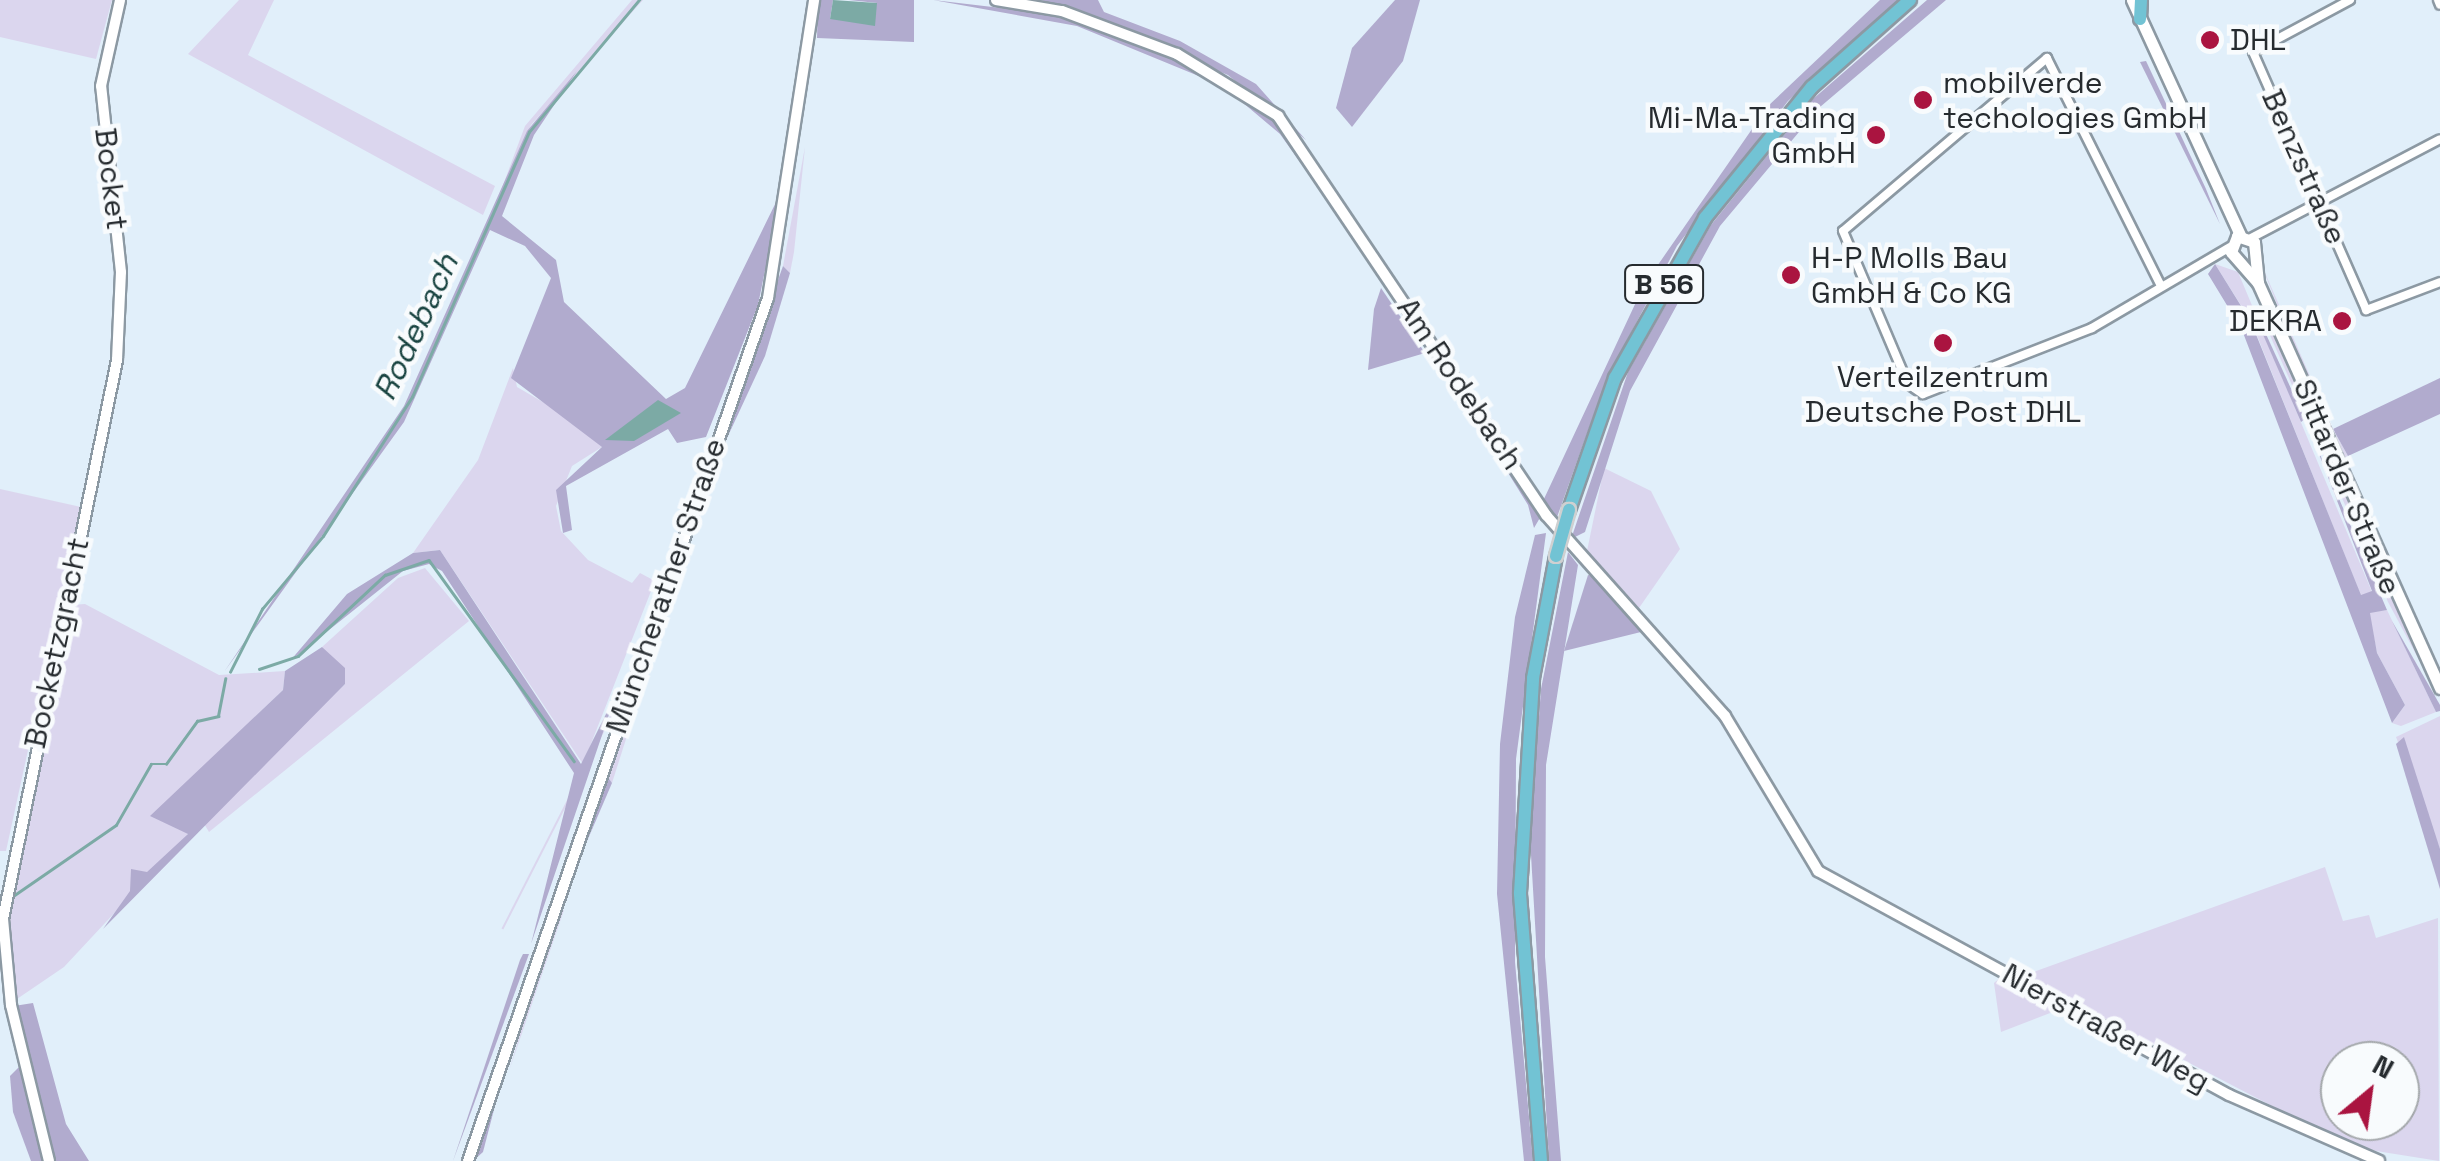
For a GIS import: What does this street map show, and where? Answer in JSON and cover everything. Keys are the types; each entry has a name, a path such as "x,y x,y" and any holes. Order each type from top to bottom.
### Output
{"highway":[{"name":"B 56","path":"1541,1161 1520,893 1533,678 1556,556 1569,510 1616,378 1706,218 1812,87 1910,0"},
{"path":"2140,19 2141,0"}],"main road":[{"name":"Sittarder Straße","path":"2132,0 2440,688"}],"street":[{"name":"Bocket","path":"117,360 122,272 101,86 120,0"},
{"name":"Müncherather Straße","path":"468,1161 768,298 814,0"},
{"name":"Am Rodebach","path":"996,0 1062,11 1178,54 1278,116 1546,516 1725,716 1800,853 1840,882"},
{"name":"Benzstraße","path":"2350,0 2253,48 2368,313 2440,282"},
{"path":"2161,286 2047,58 1843,231 1914,393 2092,328 2199,264 2242,246 2319,200 2440,139"},
{"name":"Bocketzgracht","path":"49,1161 11,1005 5,894 117,360"},
{"name":"Nierstraßer Weg","path":"1840,882 2229,1095 2378,1161"}],"shaded area":[{"path":"0,0 112,0 96,59 0,37"},
{"path":"239,0 274,0 248,55 495,186 483,215 188,54"},
{"path":"632,0 643,0 531,125 494,209 525,126"},
{"path":"818,0 833,0 830,19 877,3 849,0 914,0 914,42 817,38"},
{"path":"833,0 877,3 875,26 830,19"},
{"path":"933,0 1059,15 1196,67 1262,107 1283,129 1350,232 1280,134 1223,86 1077,26"},
{"path":"1041,0 1098,0 1104,12 1180,41 1256,84 1306,140 1228,75"},
{"path":"1395,0 1420,0 1403,61 1352,127 1336,108 1352,48"},
{"path":"1880,0 1898,0 1788,101 1677,246 1607,378 1556,520 1543,501 1644,285 1768,106"},
{"path":"1927,0 1946,0 1820,107 1720,226 1630,391 1585,532 1571,539 1628,372 1711,225 1813,99"},
{"path":"2146,61 2206,189 2220,224 2140,62"},
{"path":"577,71 534,135 502,216 556,260 564,302 666,399 685,388 781,192 758,305 706,437 677,443 668,429 566,486 572,530 563,533 556,490 602,447 511,378 551,278 525,246 490,230 404,422 224,672 404,406 527,131"},
{"path":"805,147 794,252 790,273 783,266"},
{"path":"2259,259 2348,456 2339,460"},
{"path":"2215,264 2238,272 2372,592 2361,596 2252,323"},
{"path":"2215,264 2251,322 2361,595 2372,591 2312,436 2387,610 2370,613 2377,653 2405,705 2392,723 2242,330 2208,274"},
{"path":"783,266 790,273 765,356 702,492"},
{"path":"1381,288 1425,353 1368,370 1374,309"},
{"path":"2257,306 2269,321 2440,699 2388,602"},
{"path":"2259,319 2305,419 2301,422 2258,323"},
{"path":"1436,357 1541,516 1534,528 1528,505"},
{"path":"513,368 517,387 591,430 602,447 572,466 556,506 561,531 588,560 632,583 640,573 655,581 583,764 440,550 413,553 478,460"},
{"path":"2440,378 2440,414 2348,456 2333,429"},
{"path":"658,400 681,413 634,441 605,440"},
{"path":"1604,468 1651,491 1680,549 1639,608 1586,556"},
{"path":"0,489 81,507 6,851 0,851"},
{"path":"1546,533 1516,759 1515,962 1533,1161 1524,1161 1497,894 1500,744 1515,617 1535,535"},
{"path":"440,550 581,764 616,694 531,944 574,773 442,571 429,564 403,571 290,661 347,594 413,553"},
{"path":"1568,552 1578,565 1546,765 1545,957 1561,1161 1549,1161 1530,838 1541,689"},
{"path":"682,556 683,560 612,783 605,773"},
{"path":"425,568 469,621 209,832 203,822 345,684 322,647 398,578"},
{"path":"1588,575 1594,576 1645,631 1564,651"},
{"path":"85,604 219,675 285,671 283,690 162,806 188,834 64,967 14,1001 8,915 71,605"},
{"path":"2387,610 2436,712 2401,726 2392,723 2405,705 2377,653 2369,612"},
{"path":"2392,621 2440,705 2440,711 2436,712"},
{"path":"322,647 345,668 345,684 103,929 130,891 131,869 147,872 188,834 150,816 283,690 285,671"},
{"path":"620,696 622,697 503,929"},
{"path":"2440,716 2440,849 2396,737"},
{"path":"2404,737 2440,849 2440,889 2396,744"},
{"path":"605,773 612,783 557,911"},
{"path":"2325,867 2343,921 2369,915 2376,938 2438,918 2439,1161 2351,1147 2339,1141 2420,1141 2420,1041 2320,1041 2320,1131 2022,976"},
{"path":"564,910 509,1071 557,911"},
{"path":"523,954 529,954 453,1161 520,960"},
{"path":"531,958 532,965 461,1161 516,1001"},
{"path":"2003,975 2063,1008 2001,1032 1994,983"},
{"path":"33,1003 66,1124 89,1161 53,1161 14,1006"},
{"path":"21,1065 44,1161 31,1161 13,1112 10,1076"},
{"path":"505,1067 483,1152 473,1161"}],"waterway":[{"name":"Rodebach","path":"230,672 262,609 323,536 412,397 529,132 639,0"},
{"path":"259,669 298,656 385,575 429,560 574,761"},
{"name":"Rodebach","path":"13,896 116,825 151,764 166,764 197,721 218,716 225,679"}],"place":[{"name":"DHL","path":"2210,40"},
{"name":"mobilverde techologies GmbH","path":"1923,100"},
{"name":"Mi-Ma-Trading GmbH","path":"1876,135"},
{"name":"H-P Molls Bau GmbH & Co KG","path":"1791,275"},
{"name":"DEKRA","path":"2342,321"},
{"name":"Verteilzentrum Deutsche Post DHL","path":"1943,343"}]}
